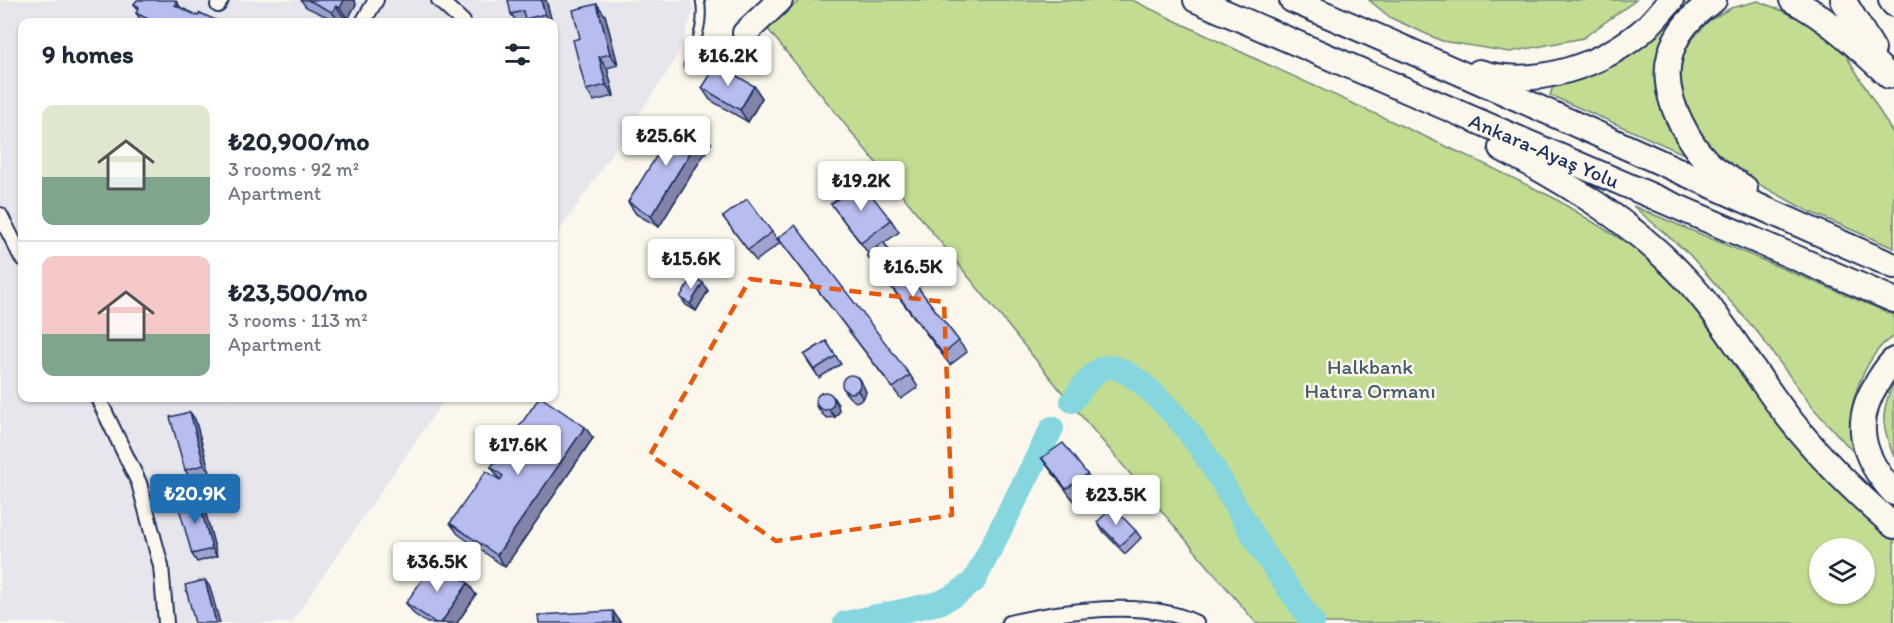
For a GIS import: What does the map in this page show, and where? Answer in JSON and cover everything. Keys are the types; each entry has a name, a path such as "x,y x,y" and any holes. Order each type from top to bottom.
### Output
{"highway":[{"path":"745,33 780,0"},
{"name":"Ankara-Ayaş Yolu","path":"1196,0 1894,300"},
{"name":"Ankara-Ayaş Yolu","path":"1292,0 1414,51 1894,266"},
{"path":"1414,51 1484,73 1516,77 1551,75 1589,63 1618,47 1646,28 1671,0"},
{"path":"1714,0 1686,23 1675,40 1669,57 1666,78 1677,115 1689,139 1703,158 1748,190 1894,257"},
{"path":"1792,0 1845,35 1892,80"},
{"path":"1843,0 1892,80"},
{"path":"1891,0 1894,4"},
{"path":"1359,72 1532,164 1601,206 1658,253 1691,286 1791,421 1821,456 1894,526"},
{"path":"1894,360 1867,398 1863,438 1868,458 1880,478 1894,493"}],"street":[{"path":"365,18 376,0"},
{"path":"439,0 459,18"},
{"path":"0,215 18,250"},
{"path":"100,402 139,483 161,566 166,623"},
{"path":"1009,623 1042,616 1132,608 1186,618 1196,623"}],"lane":[{"path":"688,66 700,30 702,10 700,0"}],"highlighted area":[{"path":"750,279 944,302 952,515 776,541 650,455"}],"shaded area":[{"path":"0,0 690,0 694,10 675,61 558,233 558,18 18,18 18,402 442,402 291,623 0,623"}],"green space":[{"name":"Halkbank Hatıra Ormanı","path":"800,0 1132,0 1554,198 1640,251 1684,296 1747,378 1894,536 1894,623 1256,623 1078,412 767,28"},
{"path":"1369,0 1636,0 1583,38 1510,52 1442,41 1391,18"},
{"path":"1678,0 1695,0 1686,7 1665,45 1691,157 1550,95 1554,83"},
{"path":"1758,1 1808,21 1846,55 1894,135 1894,248 1806,210 1731,169 1709,151 1682,99 1679,73 1685,48 1708,21 1731,8"},
{"path":"1633,206 1894,315 1894,337 1886,341 1865,370 1853,404 1854,426 1868,468 1813,408 1759,334 1689,254"},
{"path":"1894,381 1894,457 1885,427 1884,411"}],"building":[{"path":"137,0 174,0 175,5 187,11 211,18 146,18 136,13 139,7 134,4"},
{"path":"308,0 344,0 340,8 336,6 332,12"},
{"path":"508,0 541,0 545,14 525,18 523,11 511,14"},
{"path":"597,4 610,54 599,57 606,85 586,90 573,40 580,38 573,10"},
{"path":"717,64 754,86 740,110 702,88"},
{"path":"680,118 703,132 651,216 628,202"},
{"path":"861,182 891,220 861,243 831,204"},
{"path":"747,199 772,232 748,250 723,217"},
{"path":"795,225 910,375 893,388 778,238"},
{"path":"883,242 959,341 943,354 867,255"},
{"path":"693,277 703,283 690,304 680,297"},
{"path":"826,341 836,356 814,370 804,355"},
{"path":"851,375 857,378 860,384 857,390 851,393 845,390 842,384 845,378"},
{"path":"825,392 831,395 834,401 831,407 825,410 819,407 816,401 819,395"},
{"path":"536,402 548,402 585,427 497,555 450,523 486,471 500,480 503,476 491,467"},
{"path":"190,412 204,465 185,470 170,417"},
{"path":"1063,443 1087,474 1066,489 1042,458"},
{"path":"197,495 212,549 192,554 177,501"},
{"path":"1113,507 1136,531 1120,546 1097,522"},
{"path":"435,561 468,583 441,623 436,623 406,603"},
{"path":"205,580 216,623 195,623 185,585"},
{"path":"613,611 614,623 539,623 538,615"}],"waterway":[{"path":"1072,401 1090,378 1103,368 1115,368 1142,383 1170,410 1199,446 1268,559 1313,623"},
{"path":"845,623 939,603 957,594 974,581 1052,428"}]}
